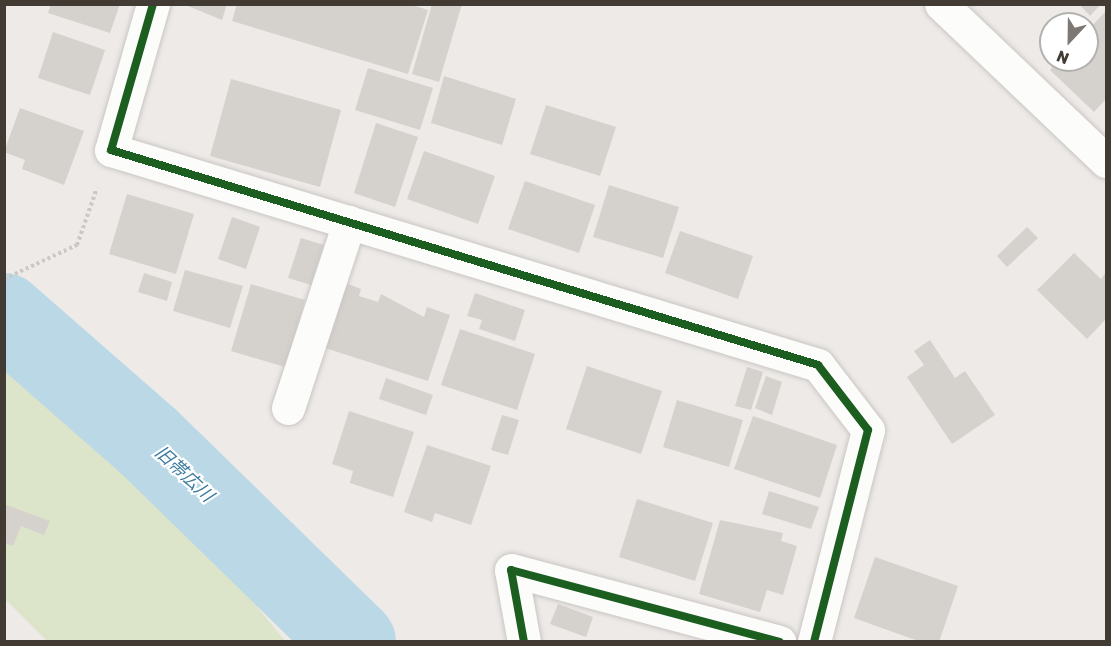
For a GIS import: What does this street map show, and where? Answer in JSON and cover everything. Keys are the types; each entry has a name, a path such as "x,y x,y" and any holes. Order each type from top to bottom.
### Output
{"street":[{"path":"153,4 111,150 818,365 868,430 814,642"},
{"path":"941,4 1107,160"},
{"path":"288,408 349,222"},
{"path":"524,642 511,570 779,642"}],"path":[{"path":"4,279 77,245 111,150"}],"green space":[{"path":"4,363 224,566 285,641 47,641 5,599"}],"building":[{"path":"51,4 120,4 110,33 48,13"},
{"path":"183,4 227,4 222,20"},
{"path":"237,4 409,4 428,10 408,74 232,21"},
{"path":"432,4 462,4 439,82 412,74"},
{"path":"1079,4 1101,4 1094,12 1086,12"},
{"path":"1106,11 1106,99 1094,112 1052,72 1099,72 1099,18"},
{"path":"53,32 105,50 90,95 38,78"},
{"path":"368,68 433,88 420,130 355,110"},
{"path":"444,76 516,99 502,145 431,123"},
{"path":"231,79 341,110 320,187 210,156"},
{"path":"546,105 616,127 600,176 530,154"},
{"path":"20,108 84,131 64,185 22,169 25,160 4,152"},
{"path":"376,123 418,137 395,207 354,193"},
{"path":"424,151 495,176 478,224 407,199"},
{"path":"525,181 595,205 579,253 508,229"},
{"path":"609,185 679,207 663,258 593,237"},
{"path":"127,194 194,214 176,274 109,254"},
{"path":"232,217 260,227 246,269 218,259"},
{"path":"1027,227 1038,238 1007,267 997,256"},
{"path":"680,231 753,256 738,299 665,273"},
{"path":"301,238 324,245 311,285 288,278"},
{"path":"1074,253 1101,279 1106,272 1106,319 1087,339 1037,290"},
{"path":"185,270 243,286 230,328 173,311"},
{"path":"144,273 172,282 167,301 138,292"},
{"path":"343,282 361,289 359,296 378,302 381,294 424,317 427,307 450,315 428,381 322,347"},
{"path":"251,284 305,300 285,367 231,351"},
{"path":"475,293 525,310 515,341 479,329 482,320 467,316"},
{"path":"460,329 535,354 517,410 441,385"},
{"path":"930,340 955,378 965,371 995,415 952,444 907,377 924,365 914,351"},
{"path":"587,366 662,391 641,454 566,429"},
{"path":"747,367 763,372 751,410 735,406"},
{"path":"766,376 782,382 772,415 755,408"},
{"path":"386,378 433,395 426,415 379,399"},
{"path":"677,400 743,420 729,467 663,447"},
{"path":"349,411 414,432 393,497 350,483 353,471 332,464"},
{"path":"502,415 519,420 508,455 491,450"},
{"path":"753,416 837,445 820,498 734,469"},
{"path":"427,445 491,466 471,525 435,513 432,522 404,512"},
{"path":"769,491 819,507 811,529 762,514"},
{"path":"637,499 713,523 695,581 619,557"},
{"path":"4,504 50,521 44,535 21,526 13,546 4,543"},
{"path":"720,520 783,533 781,541 797,546 783,595 767,590 760,612 699,594"},
{"path":"875,557 958,586 939,642 921,642 854,618"},
{"path":"558,604 593,617 586,637 550,624"}],"waterway":[{"name":"旧帯広川","path":"4,315 148,441 354,642"}],"cycle path":[{"path":"153,4 111,150 818,365 868,430 814,642"},
{"path":"524,642 511,570 779,642"}]}
